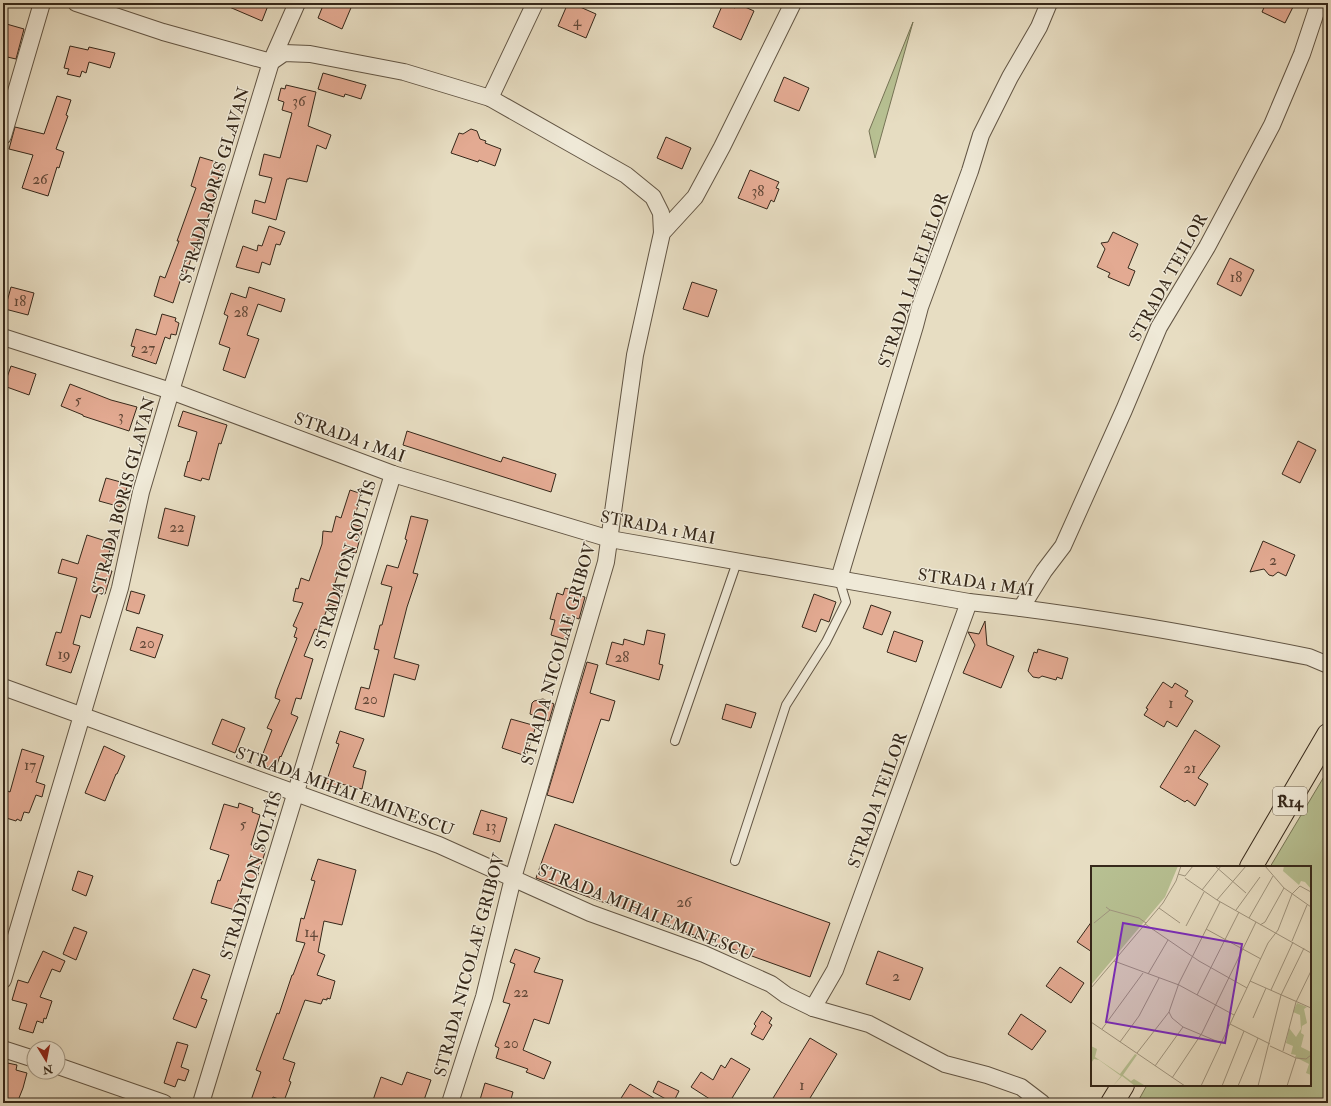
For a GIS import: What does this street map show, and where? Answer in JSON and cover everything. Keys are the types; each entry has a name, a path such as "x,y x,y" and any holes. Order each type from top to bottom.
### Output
{"main road":[{"name":"R14","path":"1251,866 1328,736"},
{"path":"1112,1103 1122,1086"}],"street":[{"path":"3,136 42,3"},
{"path":"76,3 163,32 271,62 284,53 310,54 404,72 490,98 626,175 653,197 661,213 662,233"},
{"name":"STRADA BORIS GLAVAN","path":"3,980 120,588 141,492 171,391 271,62 297,3"},
{"path":"490,98 535,3"},
{"name":"STRADA NICOLAE GRIBOV","path":"450,1103 484,997 513,878 606,562 634,354 662,233 695,197 722,147 793,3"},
{"name":"STRADA LALELELOR","path":"839,579 920,307 970,170 981,135 1010,77 1039,28 1049,3"},
{"name":"STRADA TEILOR","path":"1021,608 1044,570 1063,546 1124,410 1159,327 1207,247 1272,125 1302,54 1319,3"},
{"name":"STRADA 1 MAI","path":"3,337 171,391 393,474 610,539 969,602 1021,608 1185,633 1309,657 1328,665"},
{"name":"STRADA ION SOLTÎS","path":"201,1103 393,474"},
{"name":"STRADA TEILOR","path":"813,1008 835,970 969,602"},
{"name":"STRADA MIHAI EMINESCU","path":"3,687 439,845 590,913 704,954 771,984 786,995 813,1008 869,1024 945,1064 987,1074 1021,1087 1042,1103"},
{"path":"3,1048 26,1056"},
{"path":"66,1069 164,1103"}],"lane":[{"path":"675,741 737,562"},
{"path":"735,861 786,705 826,642 846,602 839,579"}],"green space":[{"path":"913,22 875,158 869,131"},
{"path":"1328,770 1328,1103 1137,1103 1146,1086 1311,1086 1311,866 1271,866"}],"building":[{"path":"220,3 269,3 262,21"},
{"path":"324,3 353,3 342,29 318,18"},
{"path":"568,3 596,14 586,38 558,26"},
{"path":"725,3 735,8 736,3 754,11 741,40 713,27 722,6 724,7"},
{"path":"1266,3 1285,3 1293,7 1285,23 1262,12"},
{"path":"3,23 24,29 16,59 3,56"},
{"path":"70,46 88,50 89,47 115,53 110,68 89,62 86,73 82,71 80,77 67,74 69,69 64,68"},
{"path":"323,73 366,85 361,99 345,94 344,97 318,89"},
{"path":"784,77 809,88 799,111 774,101"},
{"path":"286,85 316,92 308,126 331,135 326,149 317,145 307,182 289,178 287,179 276,220 252,213 255,200 265,203 272,178 259,175 264,154 280,158 292,113 282,110 284,102 278,100 281,88 285,89"},
{"path":"57,96 71,100 66,115 68,116 56,149 64,152 59,168 57,167 48,196 22,188 33,155 9,149 15,127 44,134"},
{"path":"471,129 477,131 480,139 486,141 485,143 501,149 495,166 479,160 478,162 451,153 459,133 463,134"},
{"path":"666,137 691,148 682,169 657,158"},
{"path":"200,157 223,164 213,196 216,197 210,214 200,240 198,240 185,276 182,275 173,303 154,296 160,276 165,278 179,241 177,241 196,188 191,186"},
{"path":"750,170 779,182 776,188 779,189 774,202 771,200 767,209 738,198"},
{"path":"269,226 285,232 280,245 276,244 270,265 262,262 259,273 236,267 243,246 257,251 258,245 262,246"},
{"path":"1113,232 1138,244 1128,268 1135,271 1129,286 1108,277 1110,273 1097,267 1105,249 1101,243 1108,242"},
{"path":"1230,258 1254,270 1241,296 1217,284"},
{"path":"692,282 717,290 708,317 683,309"},
{"path":"11,287 34,293 28,315 5,309"},
{"path":"249,287 285,299 281,312 258,304 247,335 259,339 245,378 223,370 230,348 219,344 228,316 224,314 231,293 246,298"},
{"path":"162,314 176,318 175,321 179,323 176,335 171,334 170,339 165,337 156,364 132,356 135,347 131,346 136,329 156,335"},
{"path":"11,366 36,374 29,395 4,386"},
{"path":"70,384 111,400 137,407 129,431 83,416 61,406"},
{"path":"183,411 227,425 221,444 219,443 209,480 202,478 201,481 184,476 197,432 178,426"},
{"path":"407,431 501,462 503,457 556,474 551,492 403,445"},
{"path":"1298,441 1316,450 1300,483 1282,474"},
{"path":"106,478 128,484 121,507 99,501"},
{"path":"350,490 362,494 352,524 363,527 356,553 346,551 333,589 343,592 338,607 329,604 319,630 315,629 304,656 313,659 301,699 296,698 291,714 298,717 275,770 259,764 272,730 267,728 280,700 275,698 277,690 297,638 294,637 297,628 293,626 303,603 293,601 296,588 298,589 301,578 309,581 322,544 323,531 332,532 336,516 341,518"},
{"path":"165,508 195,516 188,546 158,538"},
{"path":"411,516 428,520 413,573 418,574 407,607 394,658 419,665 415,680 394,674 384,717 355,709 361,687 369,689 379,650 374,649 392,587 381,584 387,565 398,568 407,540 405,539"},
{"path":"87,535 112,543 104,569 112,571 105,594 98,592 90,618 81,615 73,644 80,646 71,673 46,665 56,632 61,633 77,578 58,573 62,559 78,564"},
{"path":"1263,541 1295,555 1286,576 1278,572 1273,576 1269,575 1264,569 1250,572"},
{"path":"565,588 576,591 575,595 585,597 579,619 574,617 567,640 551,635 555,620 550,619 557,593 563,595"},
{"path":"131,591 145,595 139,614 126,610"},
{"path":"814,594 836,602 829,622 821,619 816,632 802,627"},
{"path":"871,605 891,612 882,635 863,628"},
{"path":"985,621 987,645 1014,656 1001,688 963,673 975,645 968,632 979,634"},
{"path":"137,627 163,635 155,658 130,650"},
{"path":"647,630 665,634 659,664 663,665 659,680 606,664 612,642 623,645 624,639 644,645"},
{"path":"894,631 923,641 916,662 887,652"},
{"path":"1038,649 1068,658 1062,679 1057,677 1056,680 1042,676 1039,678 1033,677 1028,671 1034,652 1037,653"},
{"path":"587,662 598,665 590,693 615,701 609,721 601,719 573,803 547,795"},
{"path":"1163,682 1172,688 1175,683 1188,691 1185,696 1193,701 1177,727 1167,721 1164,727 1144,715 1148,709 1146,708"},
{"path":"543,699 554,704 549,721 530,714 532,703"},
{"path":"726,704 756,713 751,728 722,719"},
{"path":"222,719 245,728 235,753 212,744"},
{"path":"511,719 536,726 526,756 502,748"},
{"path":"1195,730 1220,746 1198,778 1208,784 1195,806 1187,800 1185,802 1160,787"},
{"path":"340,731 364,739 353,767 366,771 362,789 341,784 340,788 326,783 339,744 336,743"},
{"path":"104,746 125,756 105,801 85,793"},
{"path":"22,749 44,756 36,782 45,785 42,797 36,795 29,813 24,812 21,821 17,819 16,821 3,817 3,789 10,792"},
{"path":"239,803 253,808 252,812 260,815 251,845 266,849 256,881 246,877 235,910 211,903 218,880 220,881 229,855 210,849 224,804 238,808"},
{"path":"481,810 507,818 500,842 473,834"},
{"path":"555,824 830,923 810,977 536,878"},
{"path":"318,859 356,870 342,925 324,921 318,952 325,955 317,975 335,981 330,999 323,999 321,1004 305,1000 283,1059 295,1063 289,1081 291,1082 284,1101 273,1097 270,1103 250,1103 261,1072 256,1070 277,1013 279,1014 292,975 305,943 296,941 301,918 304,919 315,881 311,880"},
{"path":"78,871 93,876 86,896 72,890"},
{"path":"1091,922 1091,951 1077,942"},
{"path":"74,927 87,932 76,960 63,954"},
{"path":"515,949 540,958 534,972 563,980 549,1024 534,1019 523,1050 551,1062 544,1079 526,1072 528,1069 496,1058 499,1048 495,1046 510,1004 503,1002 515,964 510,962"},
{"path":"43,951 65,961 60,972 52,969 40,997 52,1001 46,1019 44,1018 43,1023 37,1021 33,1033 19,1029 27,1004 12,1000 18,980 28,983"},
{"path":"878,951 923,968 910,1000 866,984"},
{"path":"1060,967 1084,983 1071,1003 1046,986"},
{"path":"193,969 210,975 201,998 207,1000 196,1028 173,1019"},
{"path":"762,1011 772,1018 769,1023 772,1025 763,1040 751,1034 756,1026 754,1024"},
{"path":"1021,1014 1046,1031 1032,1050 1008,1034"},
{"path":"810,1038 837,1054 807,1103 770,1103"},
{"path":"177,1042 188,1045 181,1067 189,1070 185,1081 178,1079 175,1087 164,1083"},
{"path":"731,1058 750,1069 729,1103 716,1103 691,1087 701,1072 713,1080 721,1065 725,1068"},
{"path":"3,1062 17,1065 16,1070 26,1073 26,1077 17,1103 3,1103"},
{"path":"407,1072 431,1080 423,1103 372,1103 381,1077 402,1085"},
{"path":"658,1081 679,1091 673,1103 653,1092"},
{"path":"485,1083 513,1092 510,1103 479,1103"},
{"path":"630,1084 662,1103 618,1103"}]}
